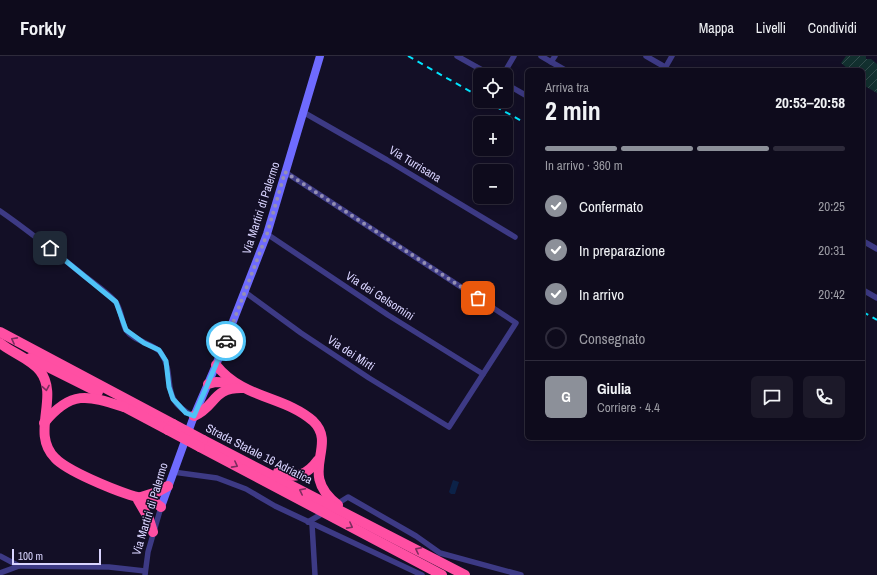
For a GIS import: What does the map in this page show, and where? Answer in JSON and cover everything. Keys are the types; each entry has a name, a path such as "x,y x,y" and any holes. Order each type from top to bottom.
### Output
{"highway":[{"name":"Strada Statale 16 Adriatica","path":"0,332 442,575"},
{"path":"0,342 40,370 48,395 44,423 46,445 54,457 67,468 136,497 148,506 161,507"},
{"name":"Strada Statale 16 Adriatica","path":"0,342 128,408 171,427"},
{"path":"216,365 239,385"},
{"path":"208,384 216,382 239,385 296,410 313,421 322,434 322,448 318,460 317,473 319,483 325,493 359,520"},
{"path":"208,384 224,390"},
{"path":"194,416 200,414 214,398 224,390 239,385"},
{"path":"44,423 54,410 64,403 79,398 93,397 128,408"},
{"name":"Strada Statale 16 Adriatica","path":"202,443 218,447 465,575"},
{"path":"218,447 233,450 290,476 305,474 312,469 318,460"},
{"path":"136,497 157,492 168,486"},
{"path":"136,497 149,519 153,532"}],"street":[{"name":"Via Martiri di Palermo","path":"145,573 153,532 173,472 267,234 320,56"},
{"path":"458,56 479,68"},
{"path":"507,68 514,56"},
{"path":"541,56 562,68"},
{"path":"551,62 555,56"},
{"path":"646,56 664,68"},
{"path":"666,68 672,56"},
{"path":"513,88 525,95"},
{"name":"Via Turrisana","path":"303,112 387,160 515,237"},
{"path":"285,172 516,323 483,374"},
{"path":"0,212 30,231 116,302 126,330 144,343 159,350 166,361 169,387 173,399 186,413 194,416"},
{"name":"Via dei Gelsomini","path":"267,234 388,315 483,374"},
{"path":"865,242 877,249"},
{"path":"865,291 877,298"},
{"name":"Via dei Mirti","path":"245,292 301,333 356,370 449,427 483,374"},
{"path":"173,472 217,478 246,490 310,523 422,575"},
{"path":"340,502 348,497 416,536 440,553 521,575"},
{"path":"310,523 320,515"},
{"path":"310,523 315,575"},
{"path":"0,556 19,566"},
{"path":"0,574 19,566 109,567 145,573"}],"green space":[{"path":"846,56 866,56 866,59 871,59 877,64 877,93 865,86 865,68 847,68 841,63"}],"water":[{"path":"453,480 459,482 455,494 451,494 449,492"}],"railway":[{"path":"408,56 473,93"},
{"path":"498,108 525,123"},
{"path":"865,313 877,320"}],"way so far":[{"path":"226,341 267,234 285,172 478,298"}],"route":[{"path":"50,248 116,302 126,330 144,343 159,350 166,361 169,387 173,399 186,413 194,416 226,341"}]}
